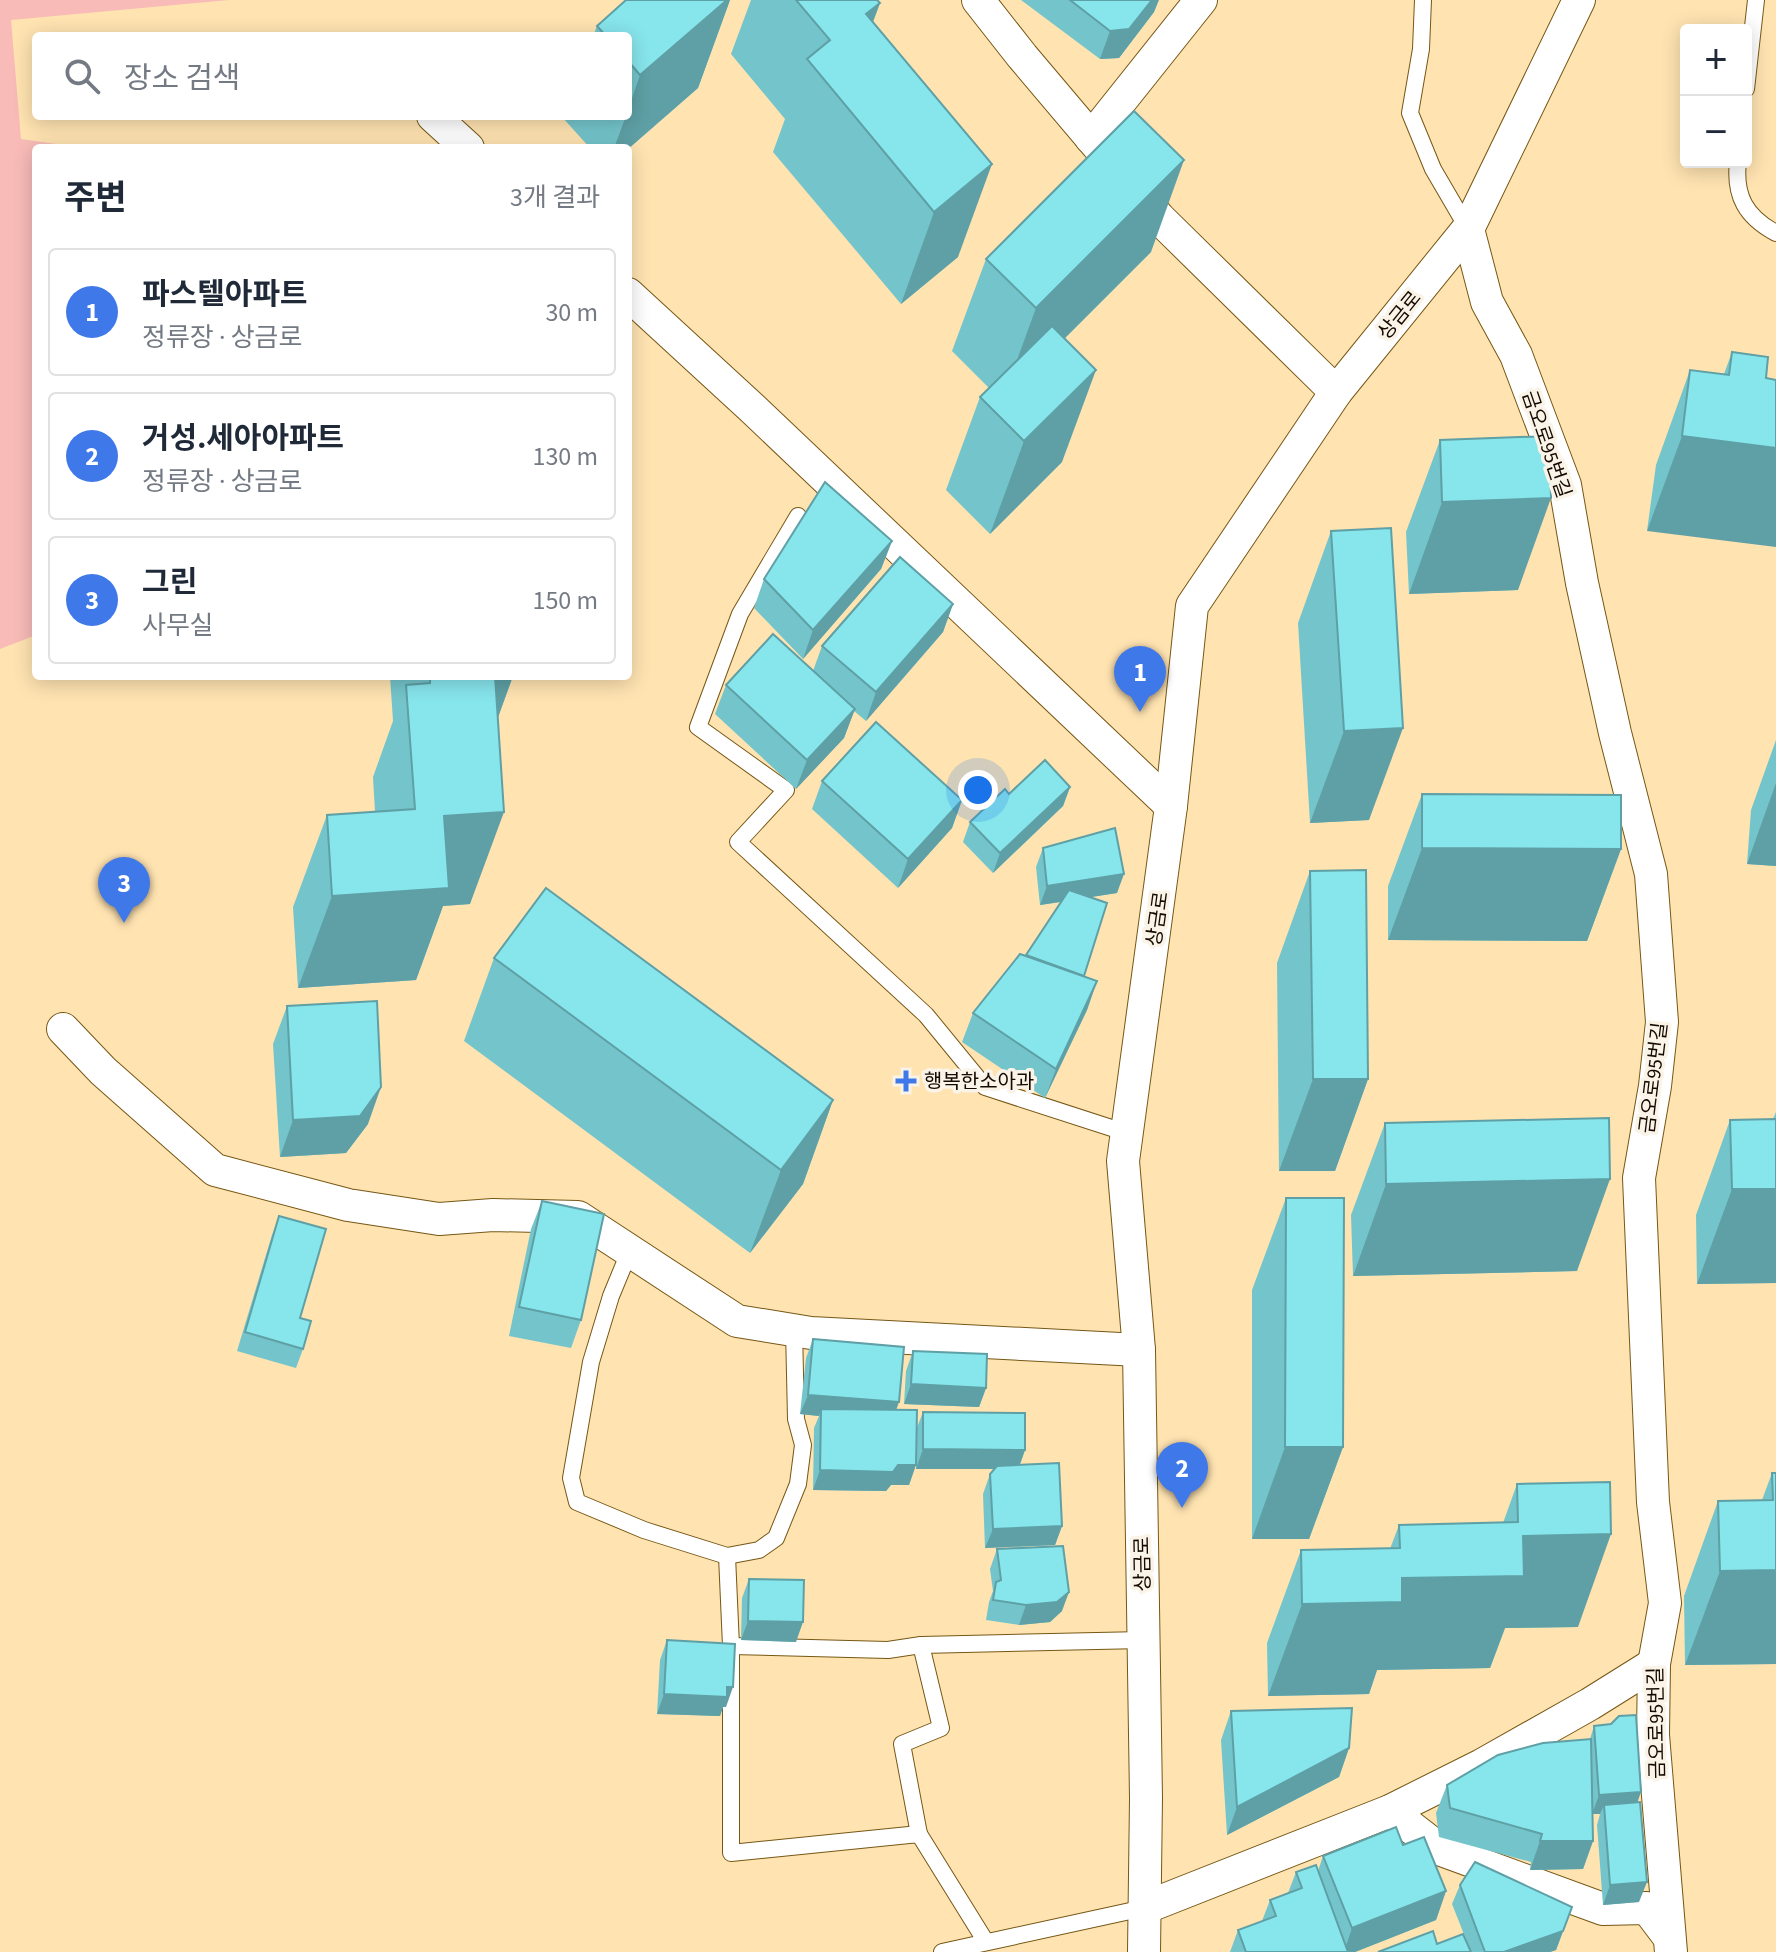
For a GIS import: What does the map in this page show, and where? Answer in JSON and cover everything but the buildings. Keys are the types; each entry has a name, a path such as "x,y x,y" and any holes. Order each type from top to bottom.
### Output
{"street":[{"path":"978,0 1159,218 1336,392"},
{"path":"1091,138 1201,0"},
{"name":"상금로","path":"1144,1952 1146,1798 1139,1350 1123,1161 1171,806 1192,606 1336,392 1468,229 1579,0"},
{"path":"437,120 464,144"},
{"name":"금오로95번길","path":"1468,229 1487,302 1516,355 1565,485 1582,583 1651,874 1662,1022 1655,1086 1639,1178 1653,1502 1665,1603 1654,1664 1653,1735 1670,1945"},
{"path":"632,298 1171,806"},
{"path":"63,1029 103,1071 215,1170 348,1205 439,1219 493,1215 578,1217 737,1321 811,1333 1139,1350"},
{"path":"1144,1908 1390,1811 1482,1765 1654,1664"},
{"path":"1390,1811 1439,1849 1603,1909 1647,1908 1670,1945"}],"lane":[{"path":"1423,0 1421,49 1410,113 1433,169 1468,229"},
{"path":"1752,36 1756,0"},
{"path":"1737,168 1736,183 1754,222 1776,233"},
{"path":"798,516 740,614 698,727 786,790 738,842 926,1015 985,1087 1127,1133"},
{"path":"630,1250 611,1296 591,1362 571,1478 577,1502 644,1530 727,1556 759,1550 776,1538 798,1484 803,1445 796,1419 794,1329"},
{"path":"727,1556 731,1646 731,1853 919,1834"},
{"path":"731,1646 888,1650 921,1645 1143,1640"},
{"path":"921,1645 941,1728 902,1744 919,1834 986,1942"},
{"path":"942,1952 1144,1908"}],"shaded area":[{"path":"0,0 229,0 11,20 21,139 56,144 32,144 32,637 0,649"}],"place":[{"name":"파스텔아파트","path":"1140,712"},
{"name":"그린","path":"124,923"},
{"name":"행복한소아과","path":"906,1081"},
{"name":"거성.세아아파트","path":"1182,1508"}]}
